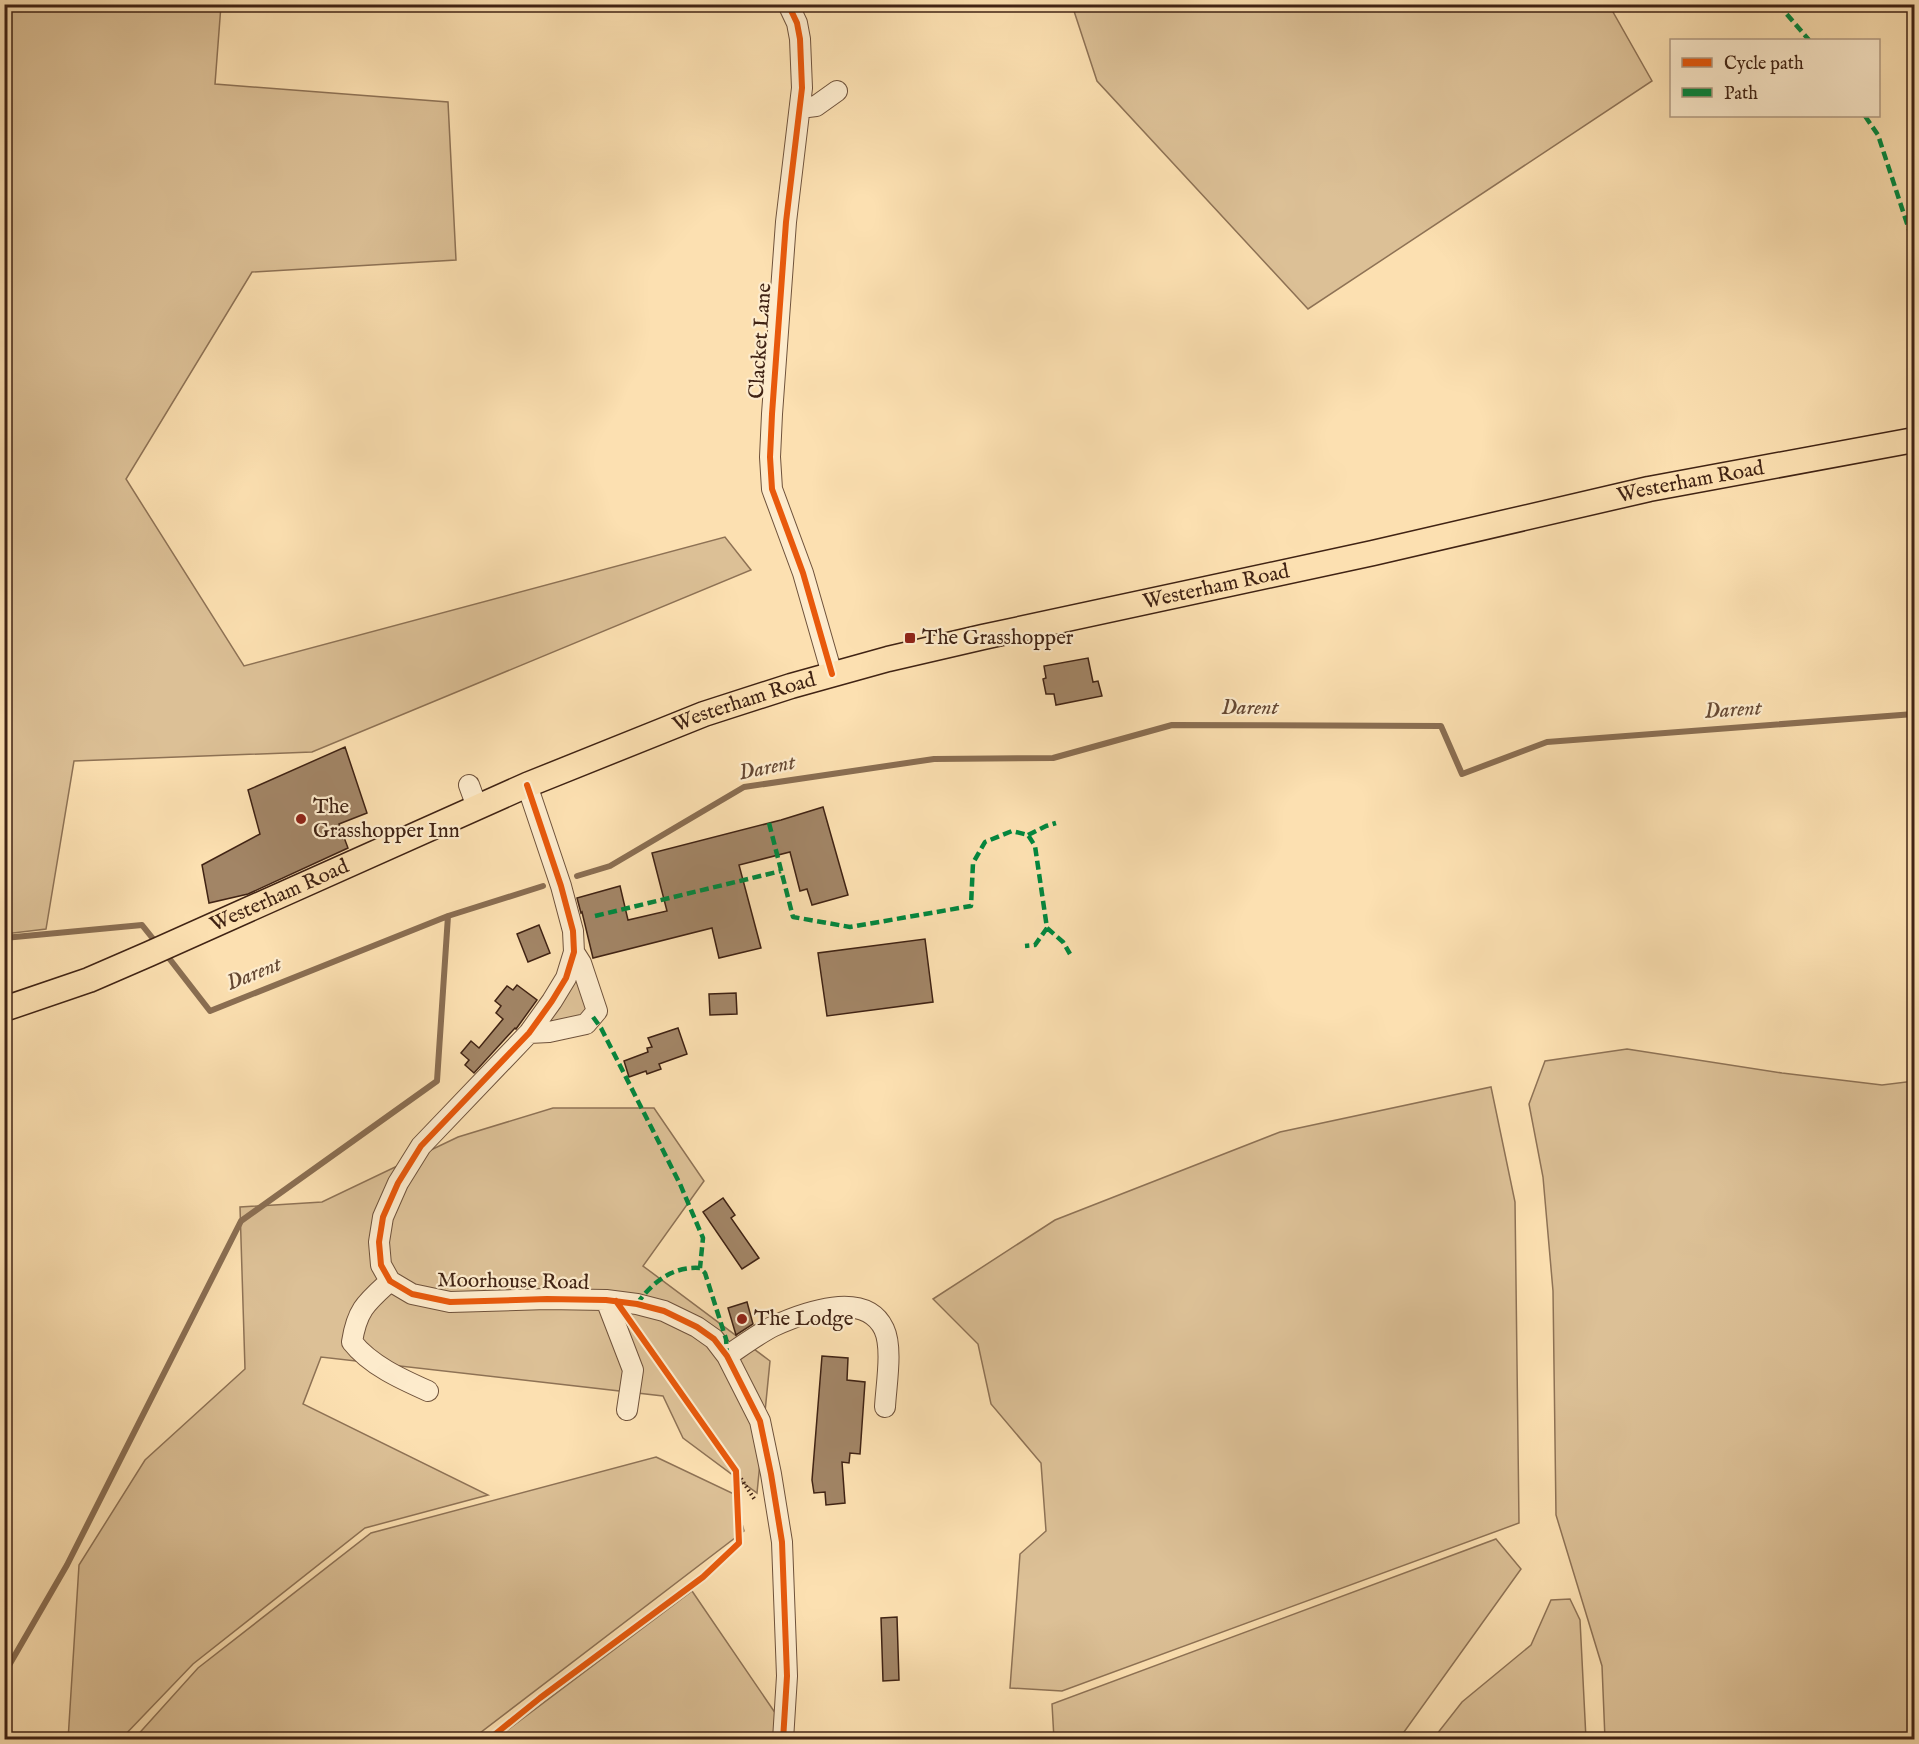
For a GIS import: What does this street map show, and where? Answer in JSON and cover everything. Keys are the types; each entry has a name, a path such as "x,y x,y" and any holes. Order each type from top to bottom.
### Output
{"main road":[{"name":"Westerham Road","path":"4,1010 89,980 173,944 473,796 527,785 704,714 832,674 983,637 1373,553 1649,489 1914,440"}],"street":[{"name":"Clacket Lane","path":"788,4 800,39 802,69 800,108 786,222 772,414 770,477 772,489 800,564 832,674"},
{"path":"800,108 816,106 837,91"},
{"path":"428,1391 400,1378 360,1352 352,1342 354,1326 363,1306 390,1281 381,1265 379,1242 383,1217 398,1183 421,1146 529,1033 566,978 574,952 573,931 560,879 527,785"},
{"path":"529,1033 549,1032 586,1024 597,1011 581,963 574,952"},
{"name":"Moorhouse Road","path":"390,1281 412,1294 450,1302 547,1299 606,1300 637,1304 664,1311 697,1327 714,1339 727,1356 760,1420 771,1474 782,1542 787,1676 783,1740"},
{"path":"606,1300 633,1370 627,1410"},
{"path":"727,1356 774,1326 804,1315 844,1306 858,1308 870,1313 885,1330 888,1345 885,1407"}],"shaded area":[{"path":"4,5 221,5 215,84 448,102 456,260 252,272 126,479 244,666 725,537 751,570 312,752 74,761 46,929 5,934"},
{"path":"1072,5 1609,5 1652,81 1308,309 1097,81"},
{"path":"575,969 589,1006 586,1014 557,1028 549,1022"},
{"path":"1627,1049 1782,1073 1882,1085 1914,1081 1914,1739 1605,1739 1602,1666 1556,1515 1553,1291 1543,1177 1529,1104 1545,1061"},
{"path":"1491,1087 1515,1202 1519,1523 1062,1691 1010,1688 1020,1554 1046,1531 1041,1463 991,1404 978,1344 933,1299 1055,1220 1280,1132"},
{"path":"553,1108 654,1108 704,1181 643,1266 770,1361 757,1493 683,1438 663,1396 321,1357 303,1404 488,1495 365,1528 193,1664 121,1739 68,1740 79,1565 145,1460 245,1369 240,1207 322,1202 458,1137"},
{"path":"656,1457 734,1494 744,1531 472,1739 134,1739 198,1668 371,1533"},
{"path":"1496,1539 1521,1569 1399,1739 1054,1739 1052,1704"},
{"path":"692,1591 793,1739 494,1740"},
{"path":"1570,1599 1580,1620 1586,1739 1433,1739 1462,1702 1531,1645 1551,1600"}],"building":[{"path":"1088,658 1093,682 1098,681 1102,696 1056,705 1054,694 1046,694 1043,679 1046,678 1044,666"},
{"path":"345,747 367,813 339,824 348,848 248,894 209,903 202,865 260,834 248,790"},
{"path":"823,807 848,895 812,905 807,889 800,891 790,852 739,865 761,948 719,958 712,928 593,958 577,898 620,886 628,920 667,911 652,853"},
{"path":"539,925 550,953 528,962 517,934"},
{"path":"925,939 933,1002 827,1016 818,953"},
{"path":"517,985 537,1000 516,1029 474,1073 465,1065 469,1060 461,1053 471,1041 479,1048 503,1019 496,1013 501,1006 495,1001 507,986 513,990"},
{"path":"736,993 737,1014 710,1015 709,994"},
{"path":"678,1028 687,1054 659,1064 661,1069 629,1077 624,1061 648,1052 647,1048 652,1047 648,1038"},
{"path":"723,1198 735,1215 731,1218 759,1258 742,1269 703,1212"},
{"name":"The Lodge","path":"747,1302 753,1324 736,1335 728,1308"},
{"path":"822,1356 848,1358 847,1380 865,1382 860,1454 850,1453 849,1463 842,1462 845,1503 826,1505 825,1492 814,1493 812,1480"},
{"path":"897,1617 899,1680 883,1681 881,1618"}],"waterway":[{"name":"Darent","path":"577,876 610,866 744,787 934,759 1053,758 1172,725 1441,726 1462,774 1547,742 1914,714"},
{"name":"Darent","path":"165,953 210,1011 448,916 543,886"},
{"path":"4,1674 67,1565 241,1221 437,1081 448,916"},
{"name":"Darent","path":"4,938 142,925 158,945"}],"marked path":[{"path":"1778,4 1808,39"},
{"path":"1866,117 1878,135 1914,245"},
{"path":"769,823 793,917 850,927 971,906 973,863 985,842 1012,831 1028,835 1035,846 1047,928 1035,945 1025,946"},
{"path":"1028,835 1056,823"},
{"path":"595,916 781,871"},
{"path":"1047,928 1063,942 1070,954"},
{"path":"593,1017 601,1028 680,1184 703,1238 700,1268"},
{"path":"637,1304 649,1289 664,1277 681,1270 700,1268 705,1273 726,1339 727,1353"}],"cycle path":[{"path":"788,4 797,23 800,39 802,88 786,222 772,414 770,457 772,489 803,573 832,674"},
{"path":"527,785 561,886 573,931 574,952 566,978 529,1033 421,1146 398,1183 383,1217 379,1242 381,1265 390,1281 412,1294 450,1302 547,1299 606,1300 637,1304 664,1311 697,1327 714,1339 727,1356 760,1421 771,1474 782,1542 787,1676 783,1740"},
{"path":"488,1740 540,1698 703,1577 739,1543 736,1471 616,1301"}],"place":[{"name":"The Grasshopper","path":"910,638"},
{"name":"The Grasshopper Inn","path":"301,819"},
{"name":"The Lodge","path":"742,1319"}]}
